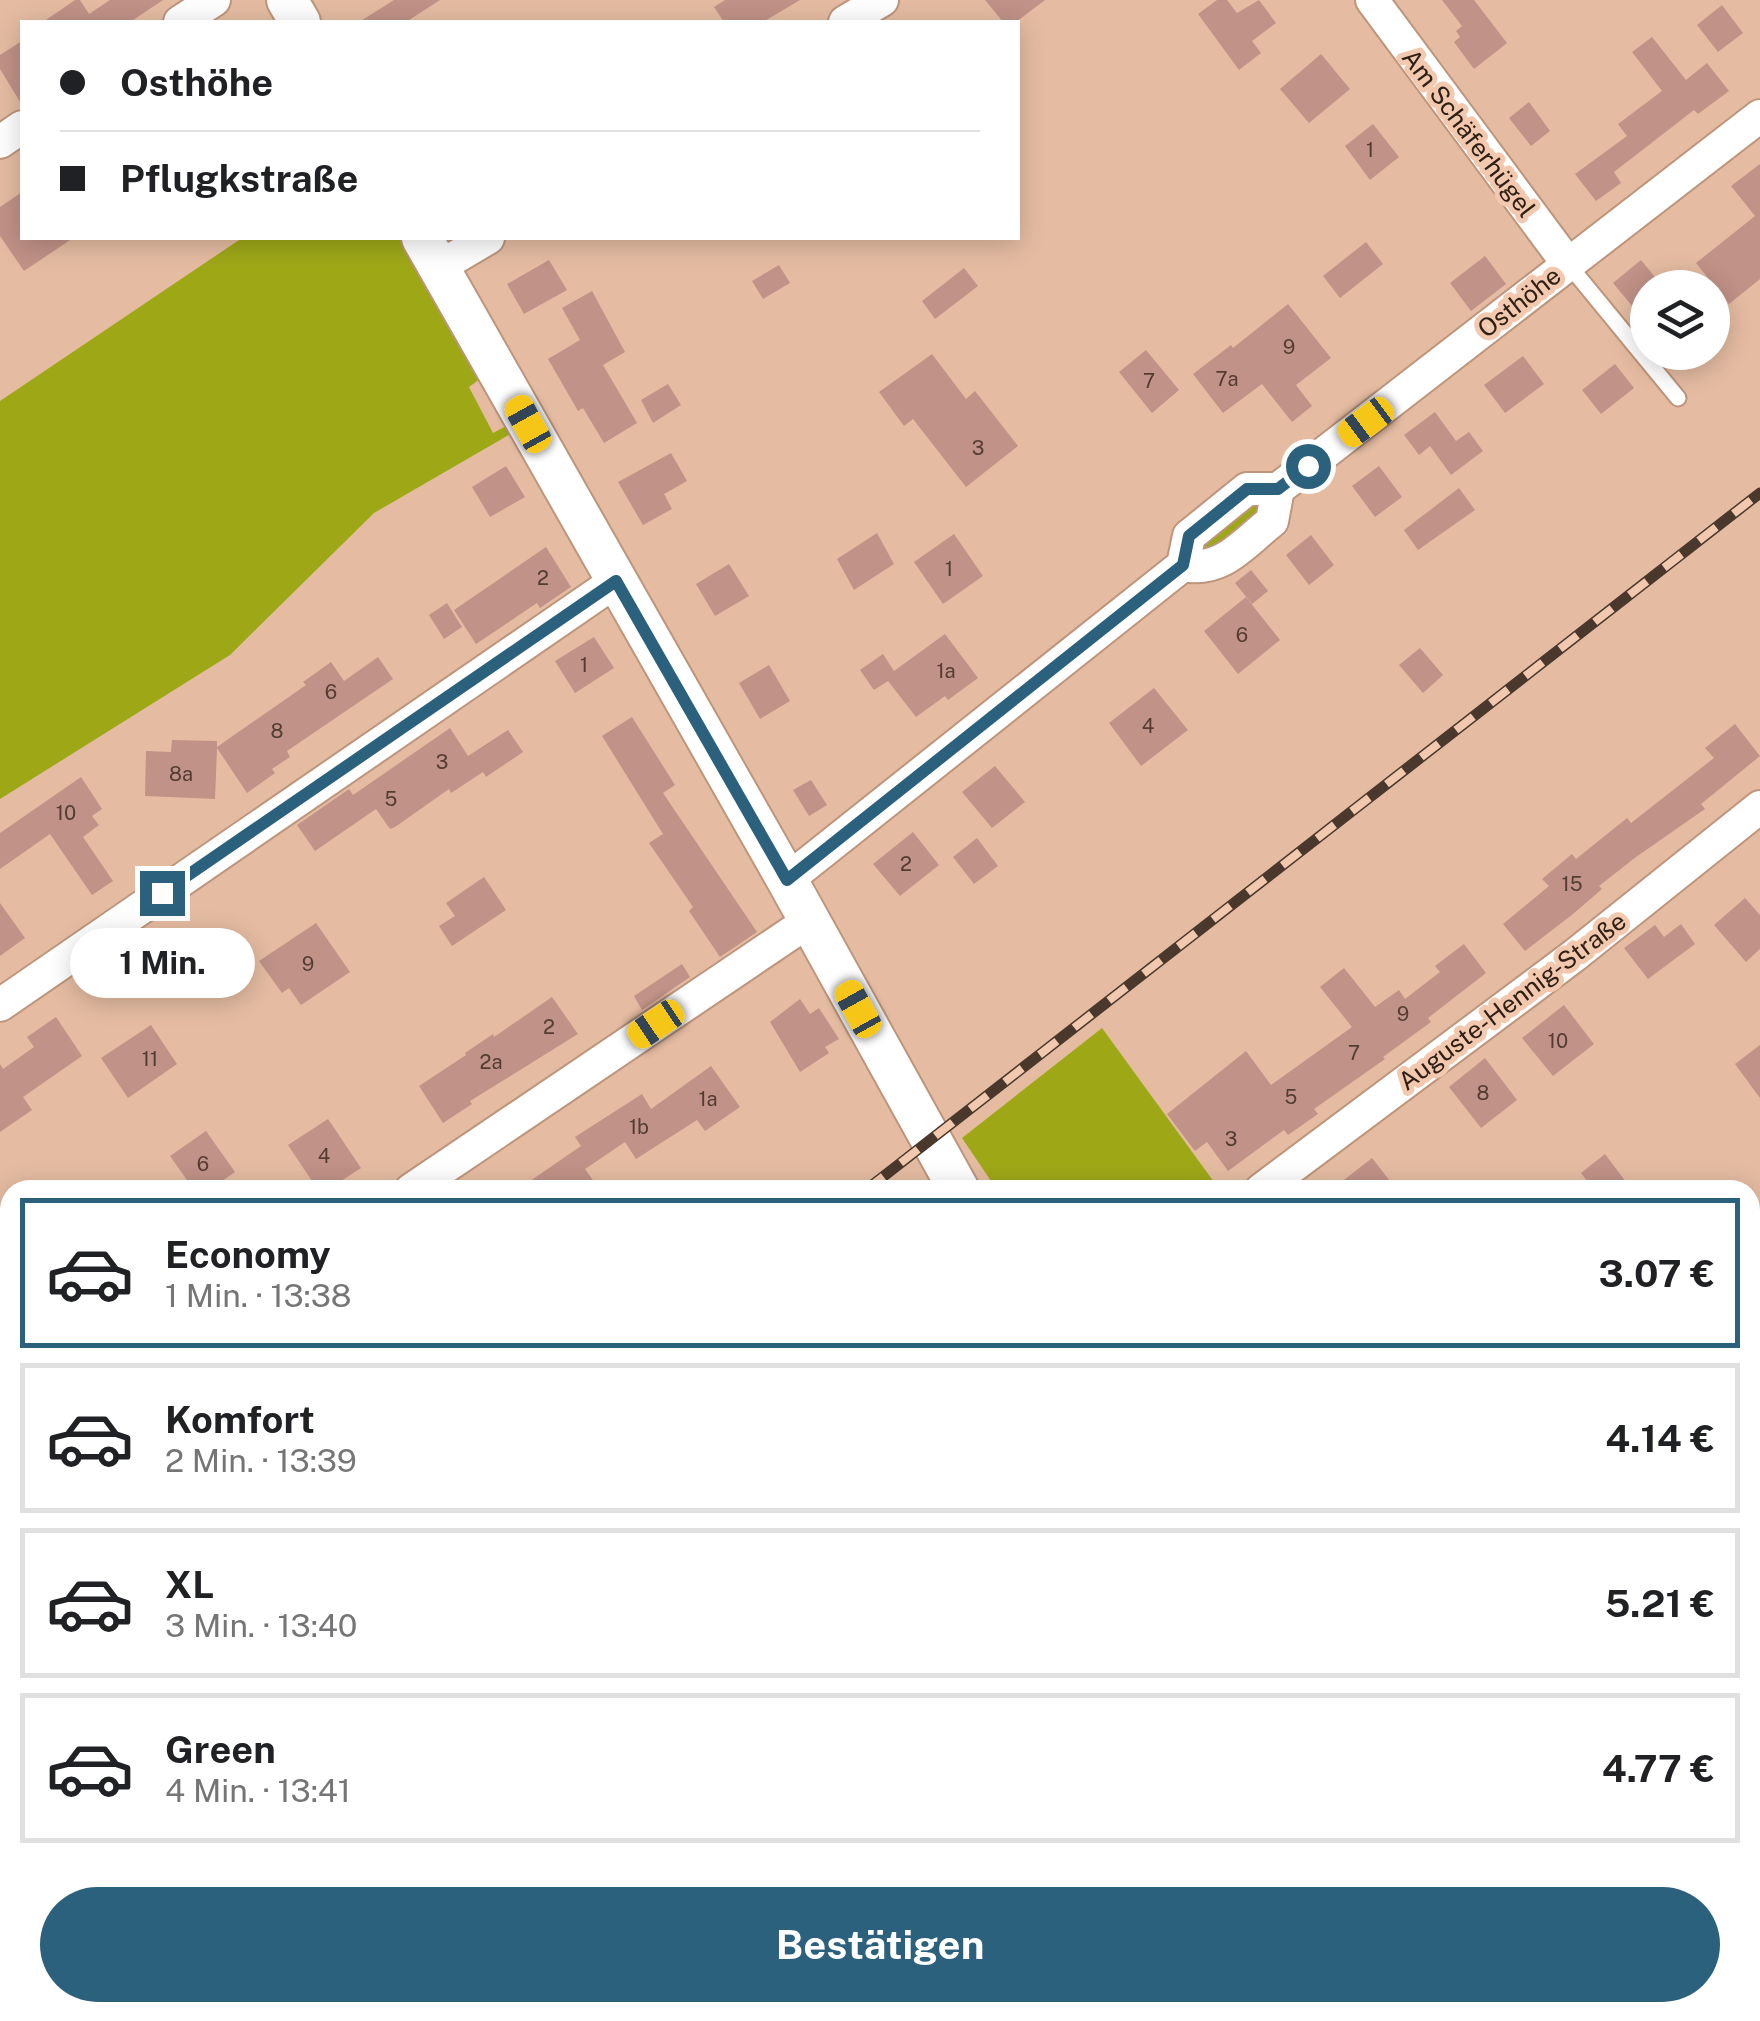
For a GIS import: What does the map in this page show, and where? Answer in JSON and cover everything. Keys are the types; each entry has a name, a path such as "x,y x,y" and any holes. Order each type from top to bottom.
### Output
{"street":[{"path":"183,20 214,0"},
{"path":"848,20 882,0"},
{"name":"Am Schäferhügel","path":"1372,0 1568,264"},
{"name":"Osthöhe","path":"787,880 1183,565 1189,536 1247,489 1278,489 1760,116"},
{"path":"480,240 431,252 953,1180"},
{"path":"0,1005 616,581"},
{"name":"Auguste-Hennig-Straße","path":"1274,1180 1575,955 1760,807"},
{"path":"427,1180 810,921"}],"lane":[{"path":"1568,264 1678,398"}],"green space":[{"path":"239,240 406,240 484,376 469,387 493,433 506,426 512,433 374,513 230,655 0,799 0,401"},
{"path":"1253,496 1267,511 1202,556 1199,537"},
{"path":"1102,1028 1213,1180 990,1180 962,1138"}],"building":[{"path":"75,0 80,0 89,14 110,0 163,0 133,20 46,20"},
{"path":"394,0 440,0 409,20 362,20"},
{"path":"725,0 800,0 766,20 723,20 714,7"},
{"path":"985,0 1045,0 1019,20 1001,20"},
{"path":"1217,0 1227,0 1237,13 1259,0 1276,23 1252,41 1261,53 1239,70 1198,14"},
{"path":"1442,0 1474,0 1507,43 1474,69 1454,42 1460,37 1456,31 1462,26"},
{"path":"1722,5 1743,33 1718,52 1697,25"},
{"path":"1652,37 1686,80 1707,63 1729,91 1698,114 1694,110 1614,172 1621,183 1596,201 1575,174 1627,136 1618,124 1662,91 1632,52"},
{"path":"20,42 20,102 0,69 0,55"},
{"path":"1321,54 1350,89 1309,123 1280,89"},
{"path":"1529,102 1550,131 1531,146 1509,118"},
{"path":"1373,124 1399,157 1370,180 1345,146"},
{"path":"1760,164 1760,279 1730,303 1730,270 1702,270 1696,263 1755,216 1731,186"},
{"path":"20,193 20,240 70,240 24,271 0,236 0,207"},
{"path":"1366,242 1383,264 1340,298 1323,276"},
{"path":"1485,256 1506,284 1471,311 1450,283"},
{"path":"549,260 567,290 524,314 507,284"},
{"path":"1641,260 1649,270 1630,270 1630,303 1613,283"},
{"path":"779,265 790,283 763,299 752,281"},
{"path":"964,268 978,286 935,319 922,301"},
{"path":"592,291 625,352 603,365 637,423 604,443 583,408 578,411 548,359 580,340 562,308"},
{"path":"1288,304 1331,358 1296,385 1312,406 1292,422 1262,384 1223,413 1193,374"},
{"path":"1146,350 1179,390 1152,413 1119,372"},
{"path":"932,354 966,399 975,391 1018,446 966,487 913,419 904,426 879,392"},
{"path":"1523,356 1544,384 1505,413 1484,385"},
{"path":"1615,364 1634,388 1601,414 1582,390"},
{"path":"668,384 681,405 653,423 641,400"},
{"path":"1435,412 1456,441 1469,432 1483,451 1451,475 1430,446 1419,455 1404,435"},
{"path":"671,453 687,481 664,494 672,509 643,525 618,482"},
{"path":"506,466 525,497 490,517 472,487"},
{"path":"1379,466 1402,497 1375,517 1352,486"},
{"path":"1459,488 1475,510 1418,550 1404,530"},
{"path":"877,533 894,564 854,590 837,559"},
{"path":"954,534 983,576 943,604 914,562"},
{"path":"1311,535 1334,565 1309,585 1286,555"},
{"path":"546,547 571,587 540,608 537,603 476,644 454,610"},
{"path":"729,564 749,596 715,616 696,584"},
{"path":"1251,570 1268,591 1252,604 1235,583"},
{"path":"1246,597 1280,640 1238,674 1204,631"},
{"path":"447,603 462,627 444,639 429,615"},
{"path":"945,634 978,678 916,717 888,681 874,690 860,670 883,654 894,671"},
{"path":"594,637 614,668 575,693 555,661"},
{"path":"1420,648 1443,675 1423,693 1399,665"},
{"path":"378,657 393,679 287,751 290,757 272,769 275,773 247,793 217,748 215,799 145,796 146,751 171,752 172,740 217,741 217,747 306,685 303,682 331,662 344,681"},
{"path":"769,665 790,701 760,719 739,683"},
{"path":"1154,688 1188,730 1141,766 1109,723"},
{"path":"632,717 675,785 663,793 757,932 720,957 689,911 693,907 649,843 663,834 602,736"},
{"path":"1735,724 1760,756 1701,804 1705,809 1599,886 1602,889 1525,951 1503,924 1549,886 1542,879 1572,854 1576,859 1627,818 1631,823 1714,758 1705,748"},
{"path":"450,728 468,756 508,730 523,752 486,777 483,772 451,793 449,789 395,827 390,829 376,809 315,851 297,825 349,789 353,795"},
{"path":"995,766 1025,802 992,828 962,792"},
{"path":"81,777 102,809 92,816 99,825 83,837 113,881 92,895 50,834 0,869 0,833"},
{"path":"811,780 827,805 809,816 793,790"},
{"path":"913,832 939,865 900,896 873,864"},
{"path":"977,838 998,866 974,884 953,857"},
{"path":"484,877 506,910 452,946 439,926 455,916 446,903"},
{"path":"1745,898 1760,915 1760,949 1746,962 1714,925"},
{"path":"0,903 25,938 0,956"},
{"path":"316,923 350,972 301,1005 289,988 282,993 259,961"},
{"path":"1681,924 1695,944 1648,979 1624,948 1655,925 1664,937"},
{"path":"227,928 236,971 170,986 160,942"},
{"path":"1464,944 1486,973 1428,1018 1431,1022 1385,1059 1314,1109 1318,1114 1288,1135 1284,1130 1228,1171 1207,1142 1195,1151 1167,1114 1246,1051 1271,1085 1352,1027 1320,987 1344,968 1375,1007 1399,990 1405,999 1440,972 1435,966"},
{"path":"682,964 690,977 642,1010 634,996"},
{"path":"552,997 578,1034 470,1101 472,1104 443,1123 419,1086"},
{"path":"800,999 810,1014 819,1008 839,1039 825,1047 829,1053 800,1072 770,1022"},
{"path":"1564,1005 1594,1044 1553,1076 1522,1038"},
{"path":"56,1017 82,1056 23,1097 32,1110 0,1132 0,1064 3,1069 34,1047 27,1037"},
{"path":"151,1025 177,1064 128,1098 101,1058"},
{"path":"1760,1045 1760,1098 1735,1064"},
{"path":"1485,1058 1517,1100 1481,1128 1449,1087"},
{"path":"711,1066 740,1107 705,1131 697,1120 636,1159 625,1142 585,1169 593,1180 532,1180 581,1146 575,1137 642,1094 651,1109"},
{"path":"328,1119 361,1168 342,1180 311,1180 288,1145"},
{"path":"206,1131 235,1172 223,1180 187,1180 170,1156"},
{"path":"1605,1154 1624,1180 1586,1180 1581,1173"},
{"path":"1372,1158 1389,1180 1344,1180"}],"railway":[{"path":"879,1180 1760,493"}],"route":[{"path":"162,893 616,581 787,880 1183,565 1189,536 1247,489 1278,489 1308,466"}]}
